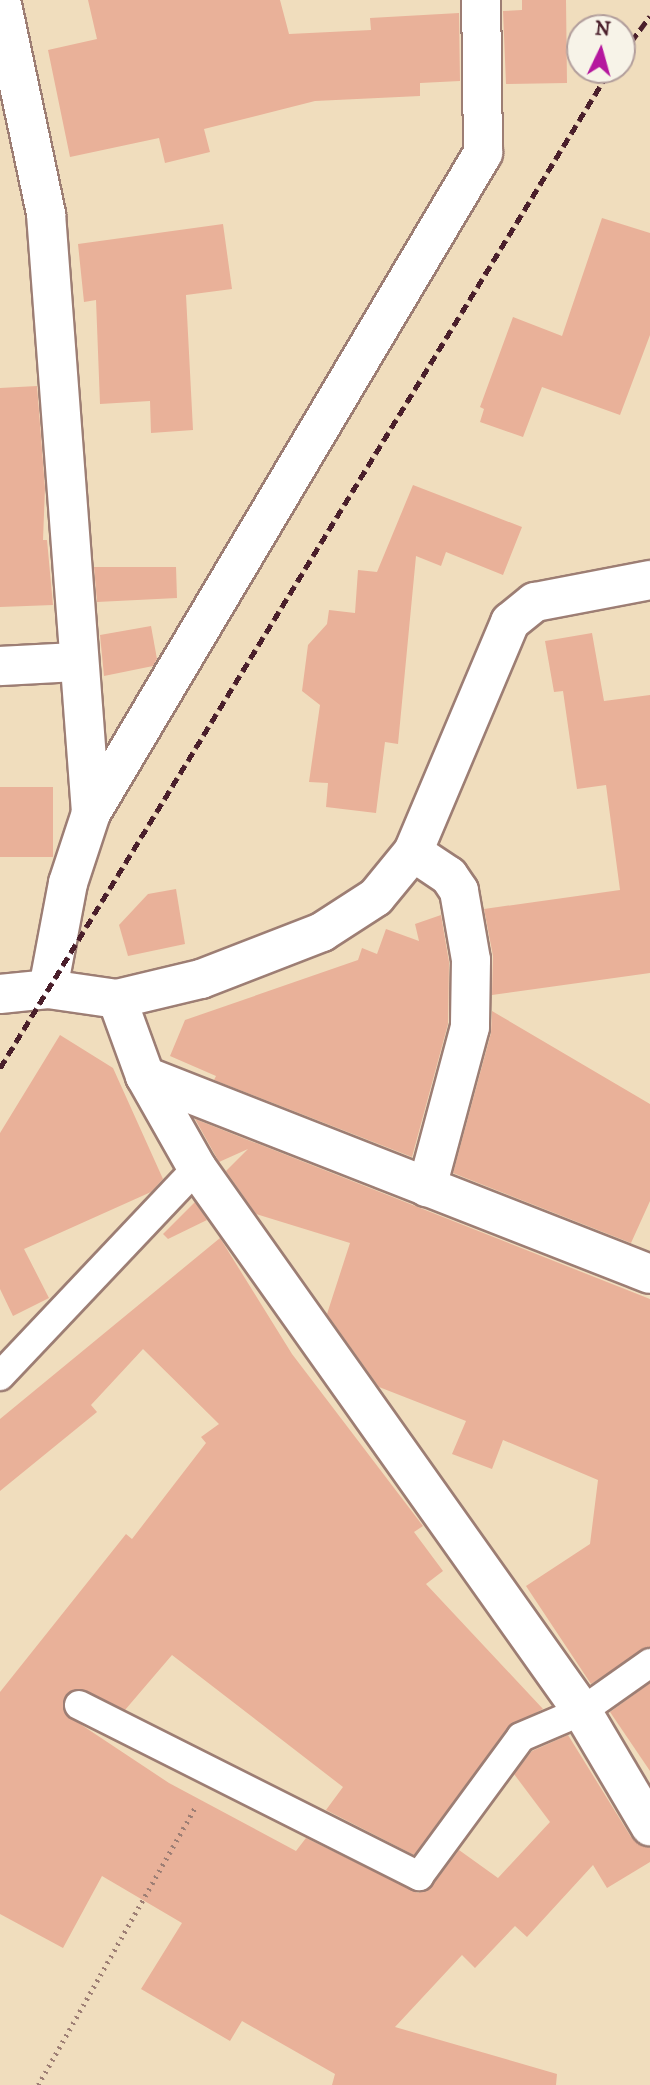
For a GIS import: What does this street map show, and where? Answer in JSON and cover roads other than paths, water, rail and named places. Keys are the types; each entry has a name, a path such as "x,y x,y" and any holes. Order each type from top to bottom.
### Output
{"street":[{"path":"1,0 46,214 76,662 91,813"},
{"path":"481,0 483,153 91,813 68,883 15,998 117,999 201,979 322,932 376,897 413,852 510,622 535,602 650,580"},
{"path":"0,666 76,662"},
{"path":"413,852 449,876 458,891 471,960 470,1027 427,1186"},
{"path":"117,999 145,1076 197,1168 582,1710 650,1826"},
{"path":"145,1076 650,1274"}],"lane":[{"path":"0,1376 197,1168"},
{"path":"79,1705 213,1776 419,1876 522,1737 582,1710 650,1663"}],"railway":[{"path":"636,35 650,16"},
{"path":"0,1068 601,84"}]}
